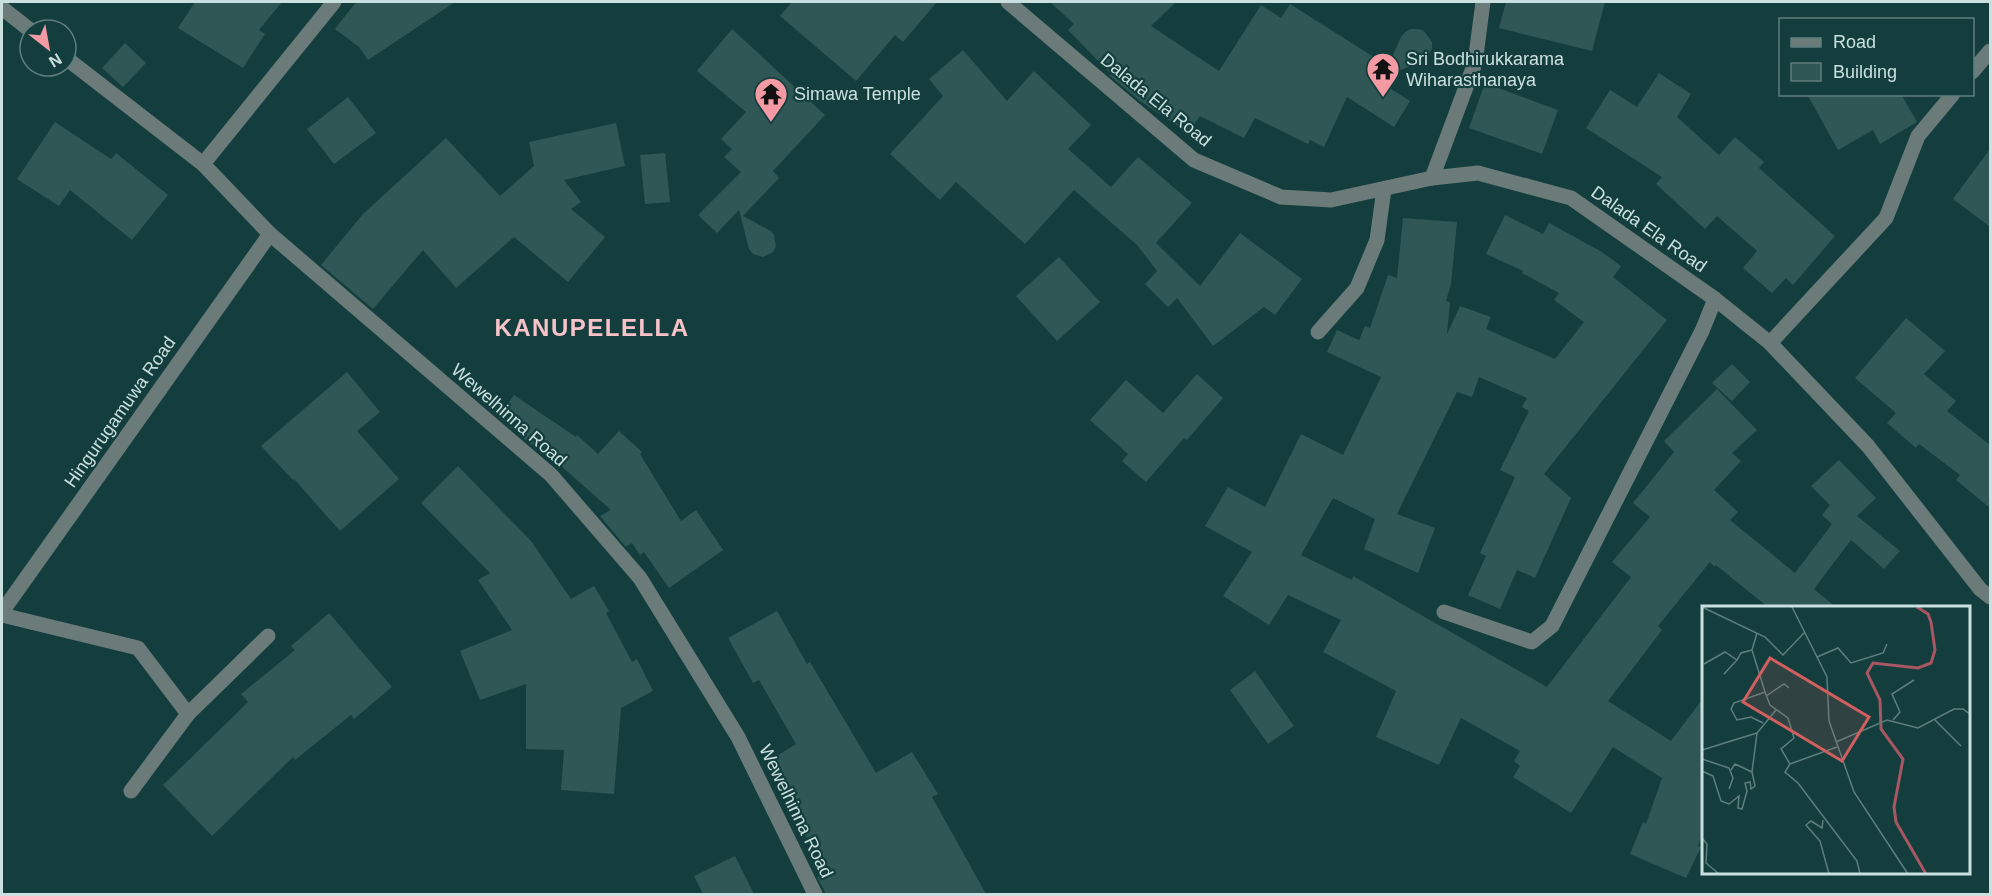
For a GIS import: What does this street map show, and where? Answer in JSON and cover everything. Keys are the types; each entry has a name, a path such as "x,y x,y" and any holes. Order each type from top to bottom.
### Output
{"street":[{"path":"203,164 334,2"},
{"name":"Dalada Ela Road","path":"1008,2 1194,160 1281,197 1331,200 1432,178 1478,172 1571,198 1715,299 1770,342 1868,446 1980,589 1990,597"},
{"path":"1432,178 1476,63 1483,2"},
{"path":"2,8 18,21"},
{"path":"1974,70 1990,51"},
{"name":"Wewelhinna Road","path":"78,67 203,164 270,234 551,475 640,578 738,737 815,894"},
{"path":"1770,342 1886,218 1918,136 1951,96"},
{"path":"1318,332 1357,288 1377,240 1384,189"},
{"name":"Hingurugamuwa Road","path":"2,613 270,234"},
{"path":"1444,612 1532,642 1552,626 1702,331 1715,299"},
{"path":"2,613 138,648 188,714"},
{"path":"131,791 188,714 268,636"}],"building":[{"path":"195,2 282,2 259,30 265,34 243,68 178,28"},
{"path":"356,2 455,2 368,60 359,47 335,29"},
{"path":"792,2 937,2 903,42 895,35 856,81 780,16"},
{"path":"1050,2 1176,2 1151,26 1219,71 1261,5 1281,18 1290,4 1388,66 1401,37 1411,29 1424,31 1432,42 1432,49 1425,60 1377,80 1410,101 1394,127 1347,97 1324,147 1310,140 1308,144 1255,118 1244,138 1200,116 1188,133 1140,101 1110,76 1111,74 1068,30 1074,24"},
{"path":"1506,2 1605,2 1592,51 1499,28"},
{"path":"732,29 825,115 773,171 779,178 743,216 771,231 774,235 776,246 773,252 763,257 753,254 749,249 739,210 717,233 698,215 741,172 724,157 732,149 721,139 746,112 697,71"},
{"path":"125,43 146,63 123,87 102,68"},
{"path":"963,50 1007,101 1034,71 1091,125 1068,149 1111,187 1138,157 1192,203 1156,243 1200,286 1240,233 1302,279 1275,315 1264,307 1213,346 1177,298 1168,307 1145,284 1157,271 1137,245 1074,190 1025,244 956,182 940,200 890,154 943,96 929,79"},
{"path":"1659,73 1691,94 1677,117 1719,155 1735,137 1764,162 1759,168 1835,236 1793,285 1786,278 1772,293 1743,268 1757,251 1717,216 1705,229 1656,184 1662,177 1586,128 1610,90 1637,107"},
{"path":"1485,83 1558,110 1542,154 1469,128"},
{"path":"1808,96 1902,96 1917,122 1880,144 1873,130 1838,150"},
{"path":"348,97 376,133 334,164 307,129"},
{"path":"55,122 111,159 116,153 168,195 132,240 70,190 59,206 17,179"},
{"path":"616,123 625,166 564,180 581,202 571,209 605,237 568,282 514,237 456,288 423,250 373,309 321,265 363,214 446,138 500,196 534,166 529,142"},
{"path":"1990,149 1990,227 1953,199"},
{"path":"665,153 670,202 645,204 640,155"},
{"path":"1505,215 1543,234 1549,223 1602,252 1621,266 1613,277 1667,320 1544,474 1571,498 1535,578 1517,570 1500,609 1468,595 1486,556 1480,553 1515,477 1500,470 1529,411 1522,407 1527,398 1479,377 1472,397 1457,392 1397,514 1435,528 1418,573 1364,549 1375,519 1333,498 1301,555 1352,580 1353,576 1547,687 1631,577 1612,562 1650,517 1633,503 1674,452 1664,441 1717,389 1757,430 1732,453 1741,461 1714,490 1738,512 1730,520 1795,573 1832,524 1822,515 1830,505 1811,486 1839,460 1876,498 1857,516 1900,551 1884,569 1851,540 1814,589 1835,606 1767,606 1710,562 1658,626 1662,630 1608,701 1671,741 1702,700 1702,834 1698,846 1701,847 1686,878 1630,854 1643,822 1646,824 1662,778 1613,747 1571,813 1513,777 1520,766 1514,761 1520,751 1461,718 1439,765 1376,737 1396,691 1323,652 1341,620 1288,595 1269,625 1223,596 1252,552 1205,526 1228,487 1265,507 1301,434 1343,455 1381,377 1327,352 1337,330 1359,340 1365,326 1370,328 1388,275 1397,278 1403,218 1457,222 1451,284 1446,301 1450,302 1447,334 1460,306 1491,317 1486,329 1555,359 1584,322 1554,300 1559,293 1522,273 1523,271 1486,254"},
{"path":"1059,257 1100,302 1057,341 1016,296"},
{"path":"1906,318 1945,351 1924,374 1956,401 1947,411 1990,445 1990,508 1956,480 1960,475 1919,444 1916,448 1887,423 1896,413 1855,378"},
{"path":"1732,364 1750,382 1732,401 1712,383"},
{"path":"347,372 380,412 357,431 399,479 340,531 261,446"},
{"path":"1197,374 1223,398 1187,440 1184,438 1146,482 1122,461 1128,454 1090,420 1126,380 1163,413"},
{"path":"514,395 576,437 577,435 598,454 619,431 642,452 640,454 681,521 696,510 723,550 669,588 644,552 640,555 632,543 626,547 600,516 611,510 552,458 528,442 499,417"},
{"path":"458,466 531,541 571,599 594,586 609,611 606,613 632,662 637,659 653,691 621,708 614,794 561,790 564,750 526,749 526,684 480,700 460,651 512,630 478,580 490,573 421,503"},
{"path":"777,611 807,664 810,662 876,773 912,752 938,794 932,797 986,894 826,894 817,877 827,871 797,821 800,819 767,762 796,744 759,680 753,683 728,638"},
{"path":"329,613 392,687 354,719 351,715 295,760 293,757 212,836 163,785 248,702 241,694 295,650 291,646"},
{"path":"1255,671 1294,726 1268,744 1230,690"},
{"path":"735,856 754,894 703,894 694,876"}],"place":[{"name":"Sri Bodhirukkarama Wiharasthanaya","path":"1383,98"},
{"name":"Simawa Temple","path":"771,123"}],"district":[{"name":"KANUPELELLA","path":"592,327"}]}
